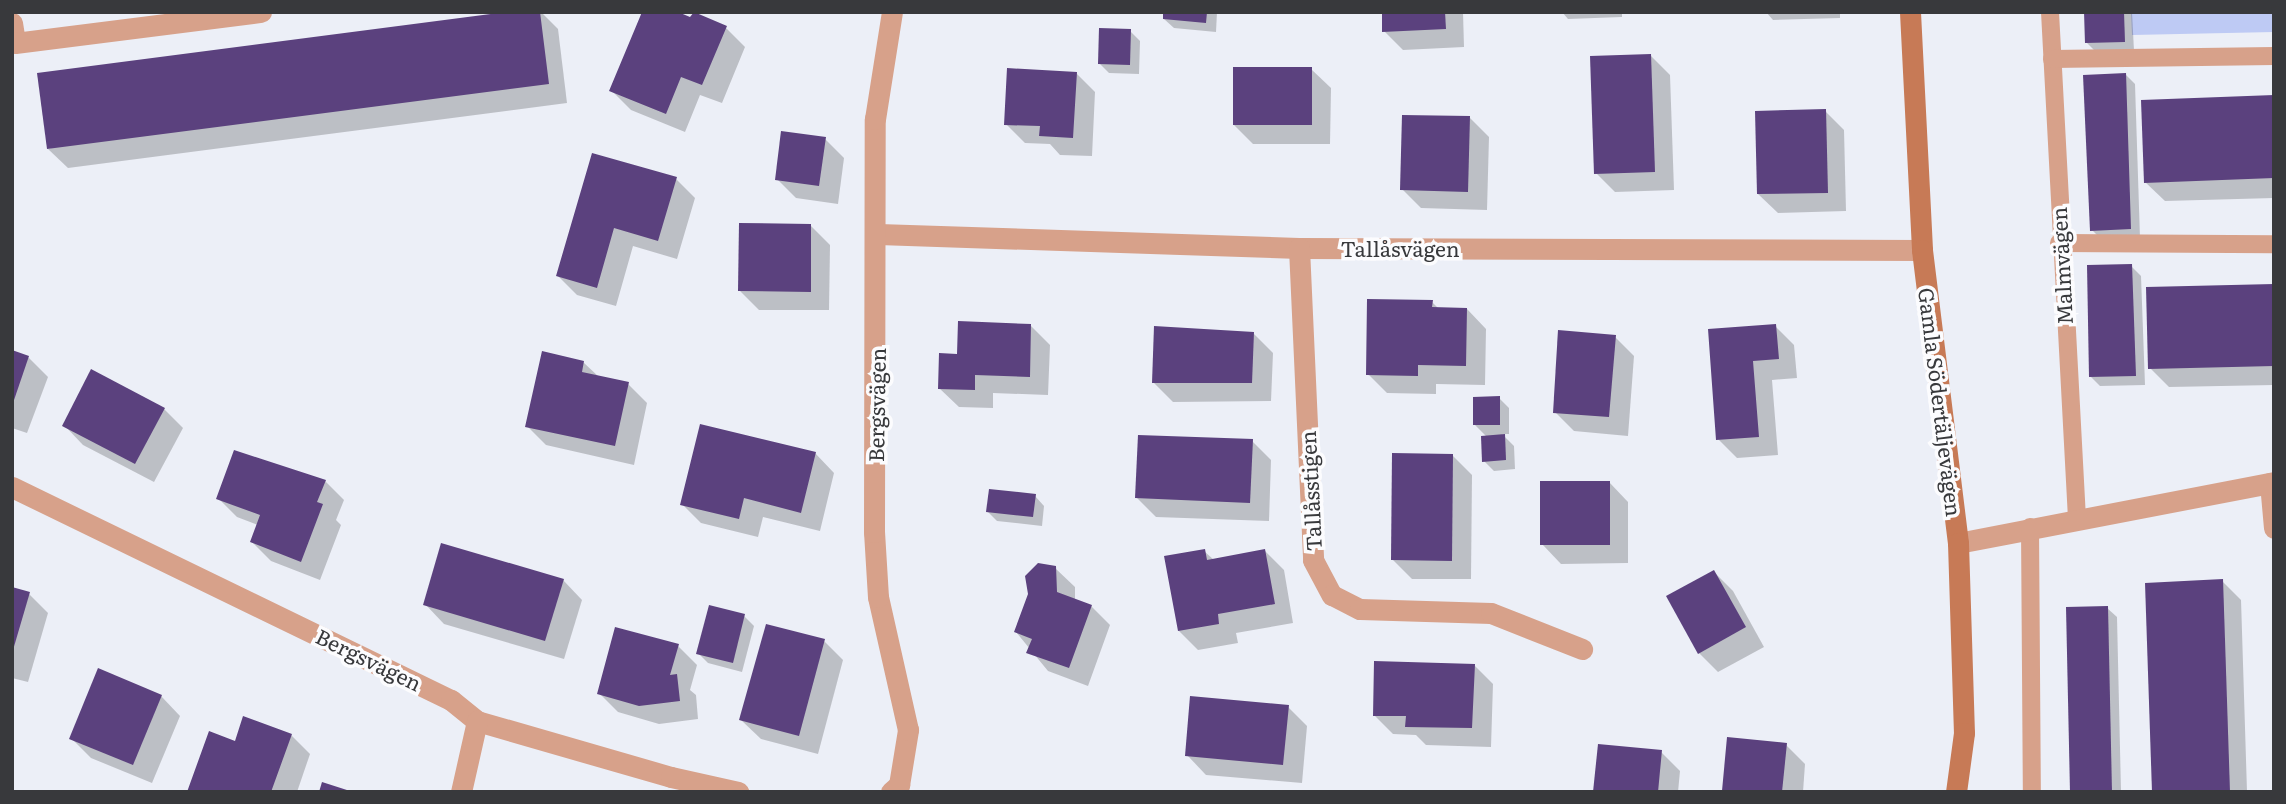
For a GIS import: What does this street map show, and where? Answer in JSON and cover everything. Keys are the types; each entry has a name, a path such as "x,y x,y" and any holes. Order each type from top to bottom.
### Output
{"street":[{"path":"12,23 16,43 261,12"},
{"name":"Bergsvägen","path":"891,792 899,785 908,730 878,597 874,532 878,234 875,119 892,12"},
{"name":"Gamla Södertäljevägen","path":"1910,12 1922,250 1958,543 1964,733 1956,792"},
{"name":"Tallåsvägen","path":"878,234 1299,248 1922,250"},
{"name":"Tallåsstigen","path":"1299,248 1313,560 1332,595 1360,609 1491,613 1582,649"},
{"path":"1958,543 2030,527 2272,483 2274,528"},
{"name":"Bergsvägen","path":"12,487 451,700 477,720 671,777 738,792"},
{"path":"461,792 477,720"}],"lane":[{"name":"Malmvägen","path":"2050,12 2059,243 2077,519"},
{"path":"2052,59 2274,56"},
{"path":"2059,243 2274,244"},
{"path":"2030,527 2032,792"}],"shaded area":[{"path":"2131,12 2274,12 2274,32 2132,35"}],"building":[{"path":"506,12 540,12 549,84 47,149 37,73"},
{"path":"642,12 678,12 690,17 694,12 727,26 702,85 681,77 666,114 609,91"},
{"path":"1163,12 1207,12 1206,23 1163,19"},
{"path":"1382,12 1445,12 1446,29 1382,32"},
{"path":"2084,12 2124,12 2125,42 2085,43"},
{"path":"1099,28 1131,29 1130,65 1098,64"},
{"path":"1651,54 1655,172 1594,174 1590,56"},
{"path":"1233,67 1312,67 1312,125 1233,125"},
{"path":"1007,68 1077,72 1073,138 1039,136 1040,126 1004,125"},
{"path":"2126,73 2131,229 2090,231 2083,75"},
{"path":"2274,95 2274,178 2144,183 2141,100"},
{"path":"1826,109 1828,193 1757,194 1755,111"},
{"path":"1402,115 1470,116 1468,192 1400,190"},
{"path":"781,131 826,137 819,186 775,180"},
{"path":"592,153 677,177 658,241 614,228 597,288 556,276"},
{"path":"739,223 811,224 811,292 738,291"},
{"path":"2132,264 2136,376 2089,377 2087,265"},
{"path":"2274,284 2274,366 2148,369 2146,287"},
{"path":"1367,299 1433,300 1432,307 1467,308 1466,366 1418,365 1418,376 1366,375"},
{"path":"958,321 1031,324 1030,377 975,375 975,390 938,389 939,353 957,354"},
{"path":"1776,324 1779,359 1753,361 1759,437 1716,440 1708,329"},
{"path":"1154,326 1254,332 1252,383 1152,383"},
{"path":"1558,330 1616,335 1609,417 1553,413"},
{"path":"12,350 29,356 13,403 12,403"},
{"path":"542,351 584,361 582,372 629,382 615,446 525,427"},
{"path":"91,369 165,408 135,464 62,426"},
{"path":"1500,396 1500,425 1473,425 1473,397"},
{"path":"700,424 816,452 801,513 744,498 739,519 680,505"},
{"path":"1505,434 1506,460 1482,462 1481,436"},
{"path":"1138,435 1253,439 1250,503 1135,498"},
{"path":"234,450 326,480 317,502 323,504 301,562 250,542 260,515 216,499"},
{"path":"1392,453 1453,454 1452,561 1391,560"},
{"path":"1540,481 1610,481 1610,545 1540,545"},
{"path":"989,489 1036,494 1033,517 986,512"},
{"path":"441,543 564,579 545,641 423,605"},
{"path":"1205,549 1207,560 1265,549 1275,604 1218,614 1219,624 1178,631 1164,556"},
{"path":"1038,563 1056,566 1057,592 1092,605 1069,668 1026,653 1032,639 1014,632 1028,594 1025,576"},
{"path":"1714,570 1746,627 1698,654 1666,596"},
{"path":"2223,579 2230,792 2152,792 2145,583"},
{"path":"12,587 30,592 13,650 12,649"},
{"path":"709,605 745,614 733,663 696,654"},
{"path":"2108,606 2112,792 2070,792 2066,607"},
{"path":"766,624 825,639 799,736 739,720"},
{"path":"615,627 679,644 670,675 677,674 680,701 639,706 597,694"},
{"path":"1374,661 1475,664 1472,728 1405,727 1406,716 1373,716"},
{"path":"98,668 162,695 133,765 69,739"},
{"path":"1190,696 1289,705 1283,765 1185,756"},
{"path":"243,716 292,734 271,792 187,792 209,731 235,741"},
{"path":"1727,737 1787,743 1782,792 1722,791"},
{"path":"1598,744 1662,750 1658,792 1593,792"},
{"path":"322,782 350,791 350,792 319,792"}]}
